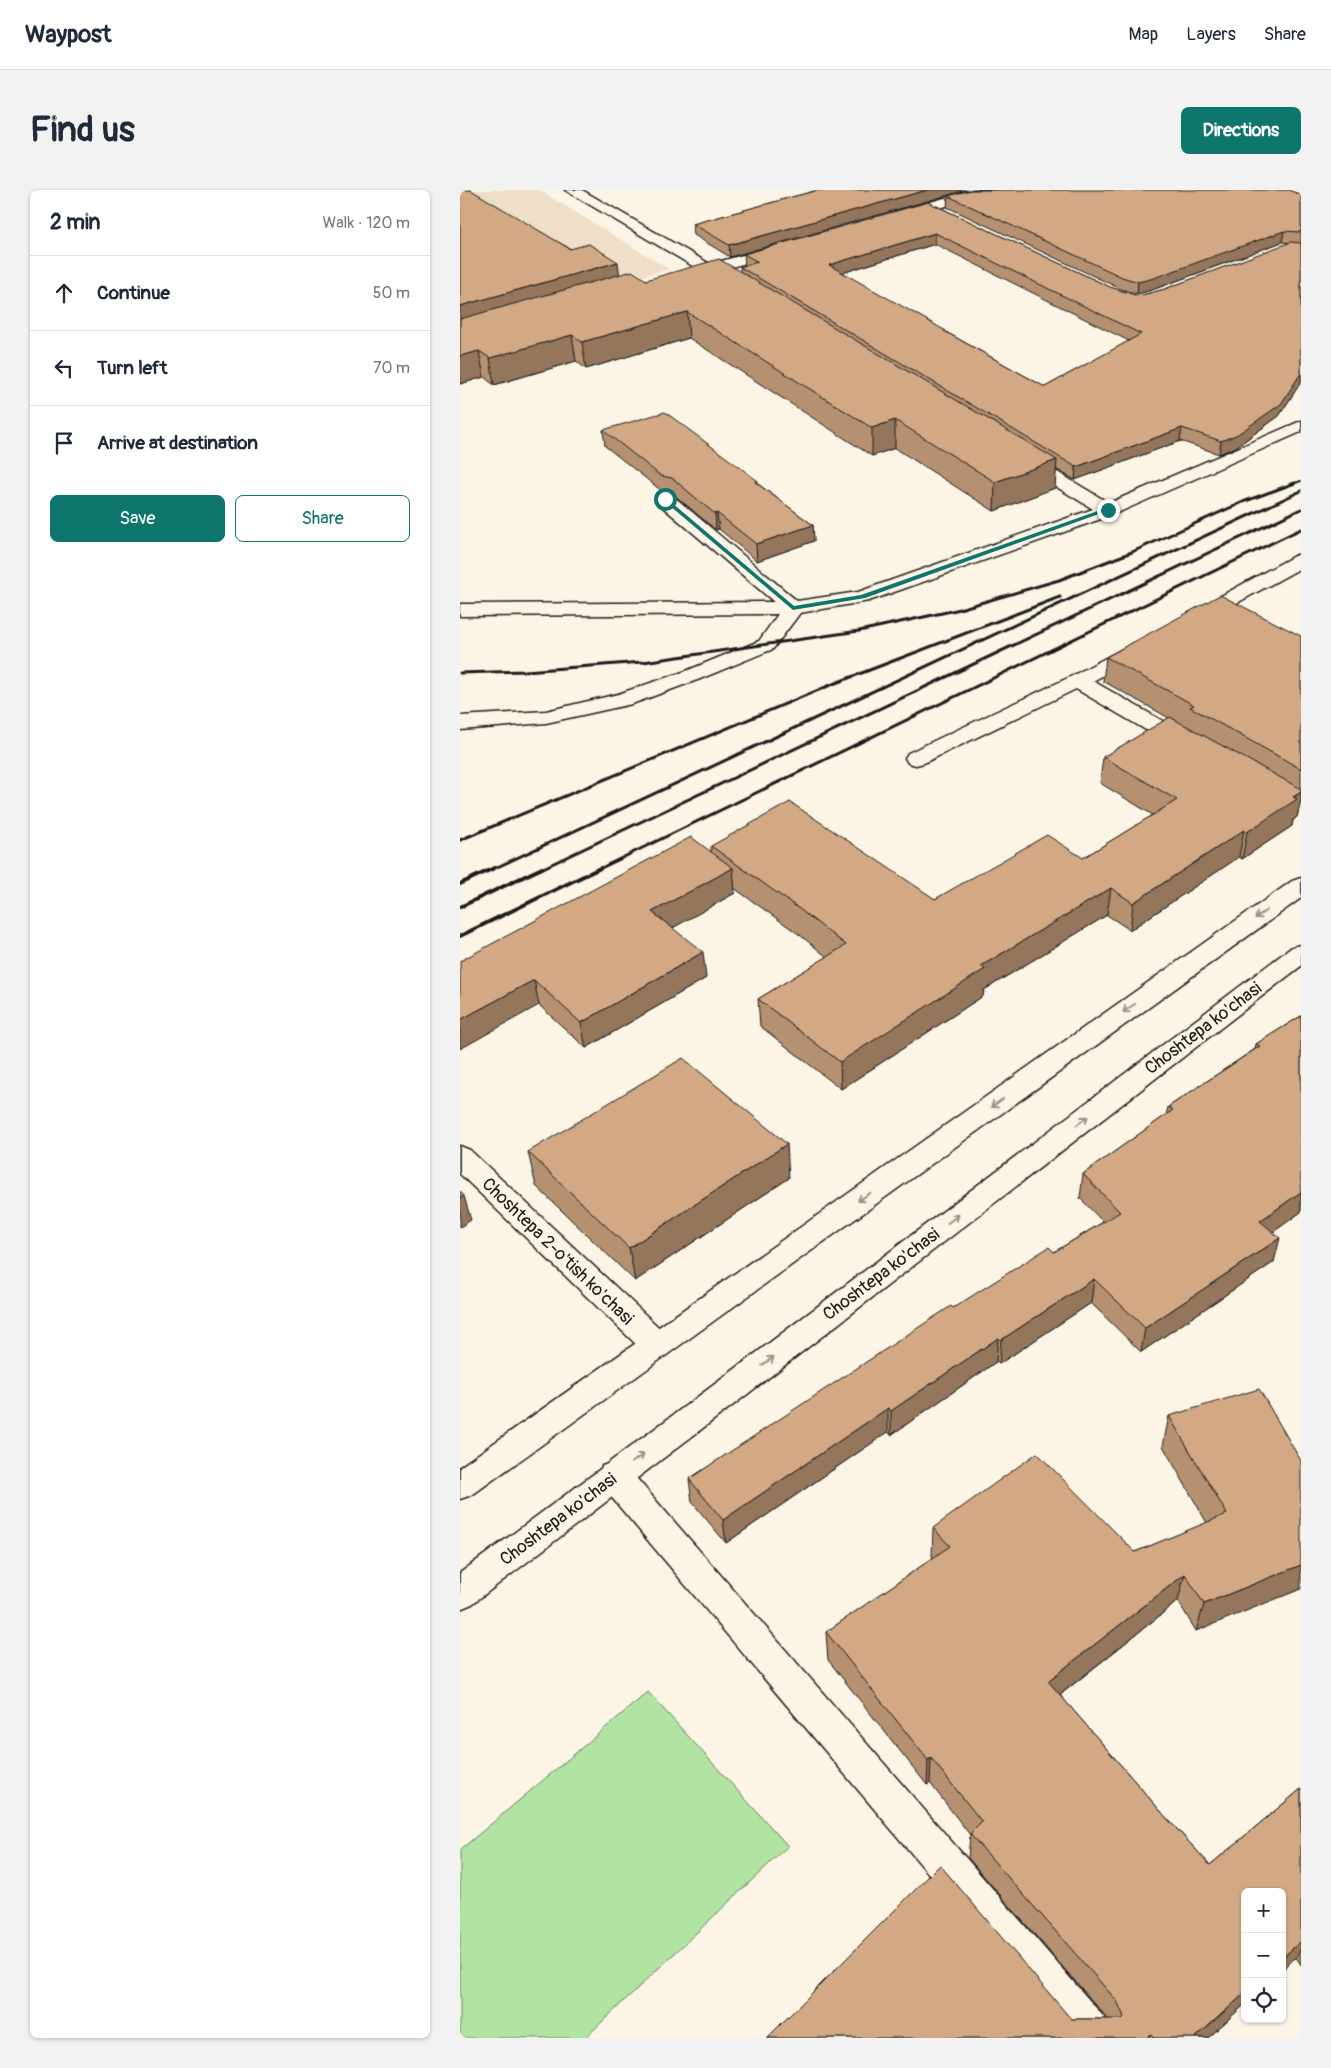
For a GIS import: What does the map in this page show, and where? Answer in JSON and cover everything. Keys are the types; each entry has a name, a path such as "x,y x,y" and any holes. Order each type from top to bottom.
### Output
{"street":[{"path":"572,190 751,295"},
{"path":"884,220 988,190"},
{"path":"930,206 948,215"},
{"path":"680,277 792,246"},
{"path":"460,610 793,608 862,597 1108,510 1301,426"},
{"path":"1006,448 1108,510"},
{"path":"665,499 793,608"},
{"path":"1180,626 1301,560"},
{"path":"460,723 546,717 624,699 693,675 766,645 793,608"},
{"path":"916,758 1077,682 1154,640"},
{"path":"1077,682 1206,755"},
{"path":"460,1486 1301,886"},
{"name":"Choshtepa ko'chasi","path":"460,1593 734,1387 1301,953"},
{"name":"Choshtepa 2-o'tish ko'chasi","path":"460,1157 657,1344"},
{"path":"614,1476 1094,2038"}],"shaded area":[{"path":"460,190 539,190 669,269 460,325"}],"green space":[{"path":"648,1692 788,1846 585,2038 460,2038 460,1850"}],"building":[{"path":"460,190 471,190 570,249 589,244 618,262 460,306"},
{"path":"818,190 927,190 729,245 693,224"},
{"path":"971,190 1289,190 1301,195 1301,232 1284,231 1154,278 1138,282 1122,277 948,196"},
{"path":"928,202 1110,287 1138,296 1165,289 1291,242 1301,243 1301,373 1281,404 1238,434 1221,441 1182,428 1076,467 740,267 758,262 744,254","holes":["935,233 1141,334 1045,387 829,265"]},
{"path":"719,259 1057,460 995,482 895,420 872,428 687,312 582,342 572,335 490,358 479,351 460,356 460,319 632,271 646,280"},
{"path":"665,412 758,481 755,482 813,525 756,544 717,513 715,514 672,478 661,476 603,430"},
{"path":"1220,595 1301,636 1301,769 1190,707 1194,705 1106,657"},
{"path":"1170,717 1301,789 1301,792 1293,797 1297,799 1247,832 1244,830 1133,903 1111,888 981,966 985,969 840,1062 758,999 846,945 711,846 790,802 935,899 1047,835 1083,858 1177,800 1103,757"},
{"path":"691,837 733,868 652,912 703,952 581,1023 534,980 460,1020 460,961"},
{"path":"1301,1016 1301,1192 1260,1221 1280,1238 1145,1328 1094,1279 1001,1340 998,1338 891,1411 888,1408 723,1520 689,1479 951,1306 953,1308 1049,1247 1054,1252 1120,1212 1083,1174 1173,1110 1168,1107 1260,1046 1256,1044"},
{"path":"683,1058 787,1144 629,1248 528,1152"},
{"path":"1259,1389 1301,1461 1301,1565 1204,1604 1185,1574 1048,1681 1163,1814 1210,1865 1301,1789 1301,1941 1286,1954 1286,1888 1241,1888 1241,1997 1195,2038 1154,2038 1151,2034 1147,2038 767,2038 940,1865 1071,2019 1122,2019 1124,2017 1117,2001 970,1834 982,1822 931,1758 928,1760 826,1632 950,1546 933,1528 1037,1453 1135,1552 1227,1514 1169,1416"}],"railway":[{"path":"1295,483 1301,481"},
{"path":"460,673 525,671 643,662 859,631 956,610 1059,580 1132,552 1243,502 1295,483"},
{"path":"491,870 1301,491"},
{"path":"539,870 1301,509"},
{"path":"597,870 1301,529"},
{"path":"460,840 833,684 1060,597"},
{"path":"460,884 494,868"},
{"path":"460,907 542,868"},
{"path":"460,936 600,868"}],"route":[{"path":"665,499 793,608 862,597 1108,510"}]}
